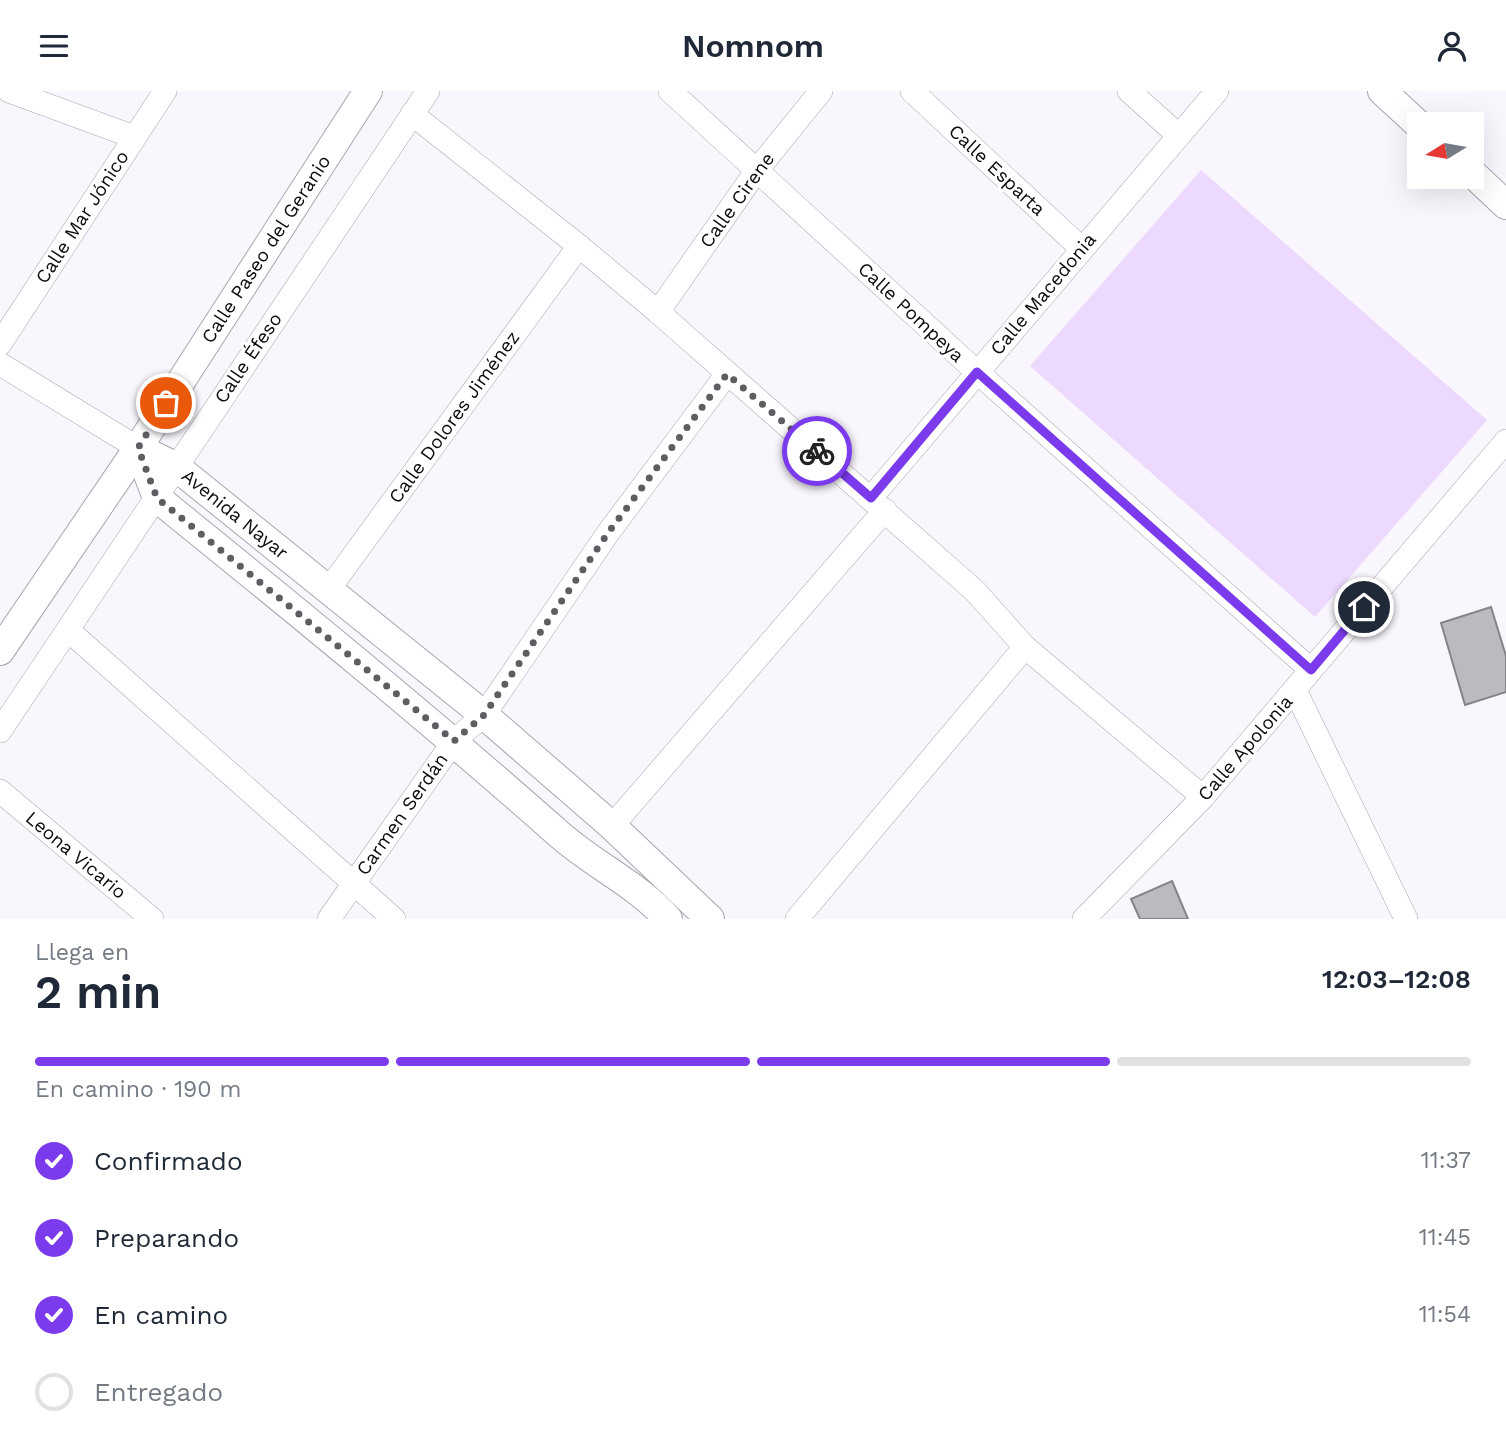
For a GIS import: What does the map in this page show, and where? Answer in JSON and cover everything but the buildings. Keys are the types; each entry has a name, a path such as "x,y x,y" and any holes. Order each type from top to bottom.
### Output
{"street":[{"path":"9,91 134,137"},
{"name":"Calle Mar Jónico","path":"0,344 165,91"},
{"name":"Calle Paseo del Geranio","path":"0,651 138,448 368,91"},
{"name":"Calle Éfeso","path":"0,731 428,91"},
{"name":"Calle Pompeya","path":"670,91 977,372 1311,670"},
{"name":"Calle Cirene","path":"658,312 757,170 821,91"},
{"name":"Calle Esparta","path":"912,91 1082,249"},
{"path":"1129,91 1178,135"},
{"name":"Calle Macedonia","path":"612,826 878,504 977,372 1217,91"},
{"path":"1382,91 1407,114"},
{"path":"412,114 658,312 975,591 1025,647 1203,797"},
{"path":"1484,184 1506,205"},
{"name":"Calle Dolores Jiménez","path":"329,589 579,246"},
{"path":"0,364 138,448"},
{"name":"Carmen Serdán","path":"329,919 454,741 484,715 608,533 727,374"},
{"name":"Calle Apolonia","path":"1084,919 1203,797 1506,441"},
{"name":"Avenida Nayar","path":"138,448 175,466 484,715 612,826 710,919"},
{"name":"Avenida Nayar","path":"138,448 157,498 454,741 584,855 655,904 668,919"},
{"path":"68,630 394,919"},
{"path":"797,919 1025,647"},
{"path":"1295,690 1406,919"},
{"name":"Leona Vicario","path":"0,791 152,919"}],"shaded area":[{"path":"1201,170 1487,420 1315,617 1030,366"}],"way so far":[{"path":"166,403 138,448 157,498 454,741 484,715 608,533 727,374 817,451"}],"route":[{"path":"817,451 871,498 977,372 1311,670 1364,607"}]}
